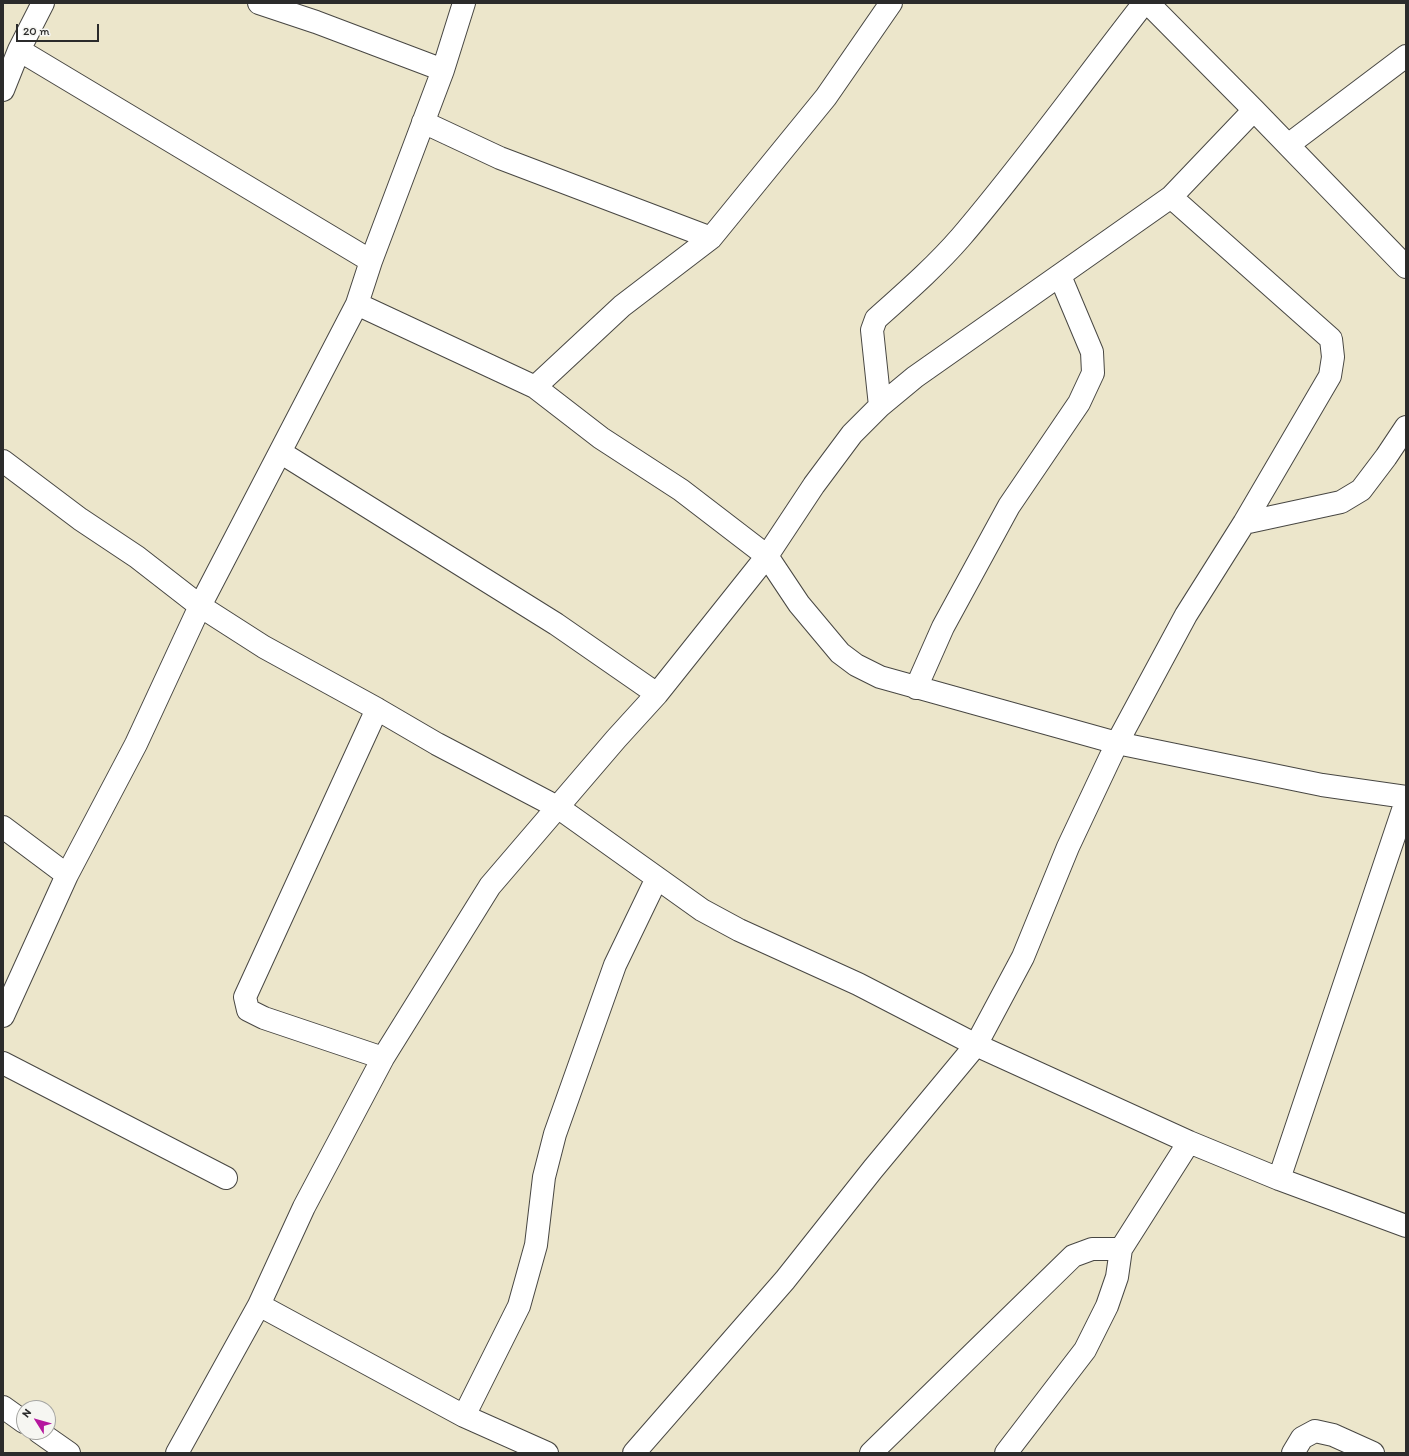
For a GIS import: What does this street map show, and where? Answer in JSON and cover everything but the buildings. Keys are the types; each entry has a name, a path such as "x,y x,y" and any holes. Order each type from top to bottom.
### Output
{"street":[{"path":"3,90 19,50 43,3"},
{"path":"259,3 316,22 443,70"},
{"path":"3,1016 67,875 136,744 200,606 357,304 371,261 443,70 464,3"},
{"path":"535,387 622,306 711,238 765,174 826,97 891,3"},
{"path":"880,406 872,330 876,319 928,271 960,237 1144,3"},
{"path":"1148,3 1406,267"},
{"path":"19,50 371,261"},
{"path":"1288,145 1406,56"},
{"path":"177,1453 259,1305 304,1207 383,1058 490,886 559,808 616,739 657,694 767,556 814,485 852,434 880,406 915,377 1171,197 1254,110"},
{"path":"423,122 500,158 711,238"},
{"path":"644,1450 785,1280 873,1169 976,1045 1024,957 1068,847 1116,743 1186,615 1244,523 1330,376 1333,357 1331,339 1171,197"},
{"path":"916,688 943,627 1009,506 1079,403 1093,373 1092,352 1060,276"},
{"path":"357,304 535,387 601,438 681,490 767,556 799,604 840,653 856,665 880,677 1116,743 1322,785 1406,797"},
{"path":"1244,523 1341,502 1361,490 1406,427"},
{"path":"280,452 556,624 657,694"},
{"path":"3,461 80,519 136,557 200,606 264,647 378,709 437,744 559,808 702,910 738,930 858,984 976,1045 1189,1142 1279,1179 1406,1226"},
{"path":"378,709 245,997 248,1010 264,1018 383,1058"},
{"path":"1279,1179 1406,801"},
{"path":"3,826 67,875"},
{"path":"464,1416 519,1306 536,1245 544,1177 555,1134 615,965 657,878"},
{"path":"3,1063 226,1178"},
{"path":"1006,1453 1085,1350 1107,1306 1117,1278 1121,1249 1189,1142"},
{"path":"871,1453 1073,1256 1092,1249 1121,1249"},
{"path":"259,1305 464,1416 547,1453"},
{"path":"3,1407 16,1416"},
{"path":"1293,1453 1302,1438 1316,1431 1334,1435 1373,1453"},
{"path":"50,1440 69,1453"}]}
